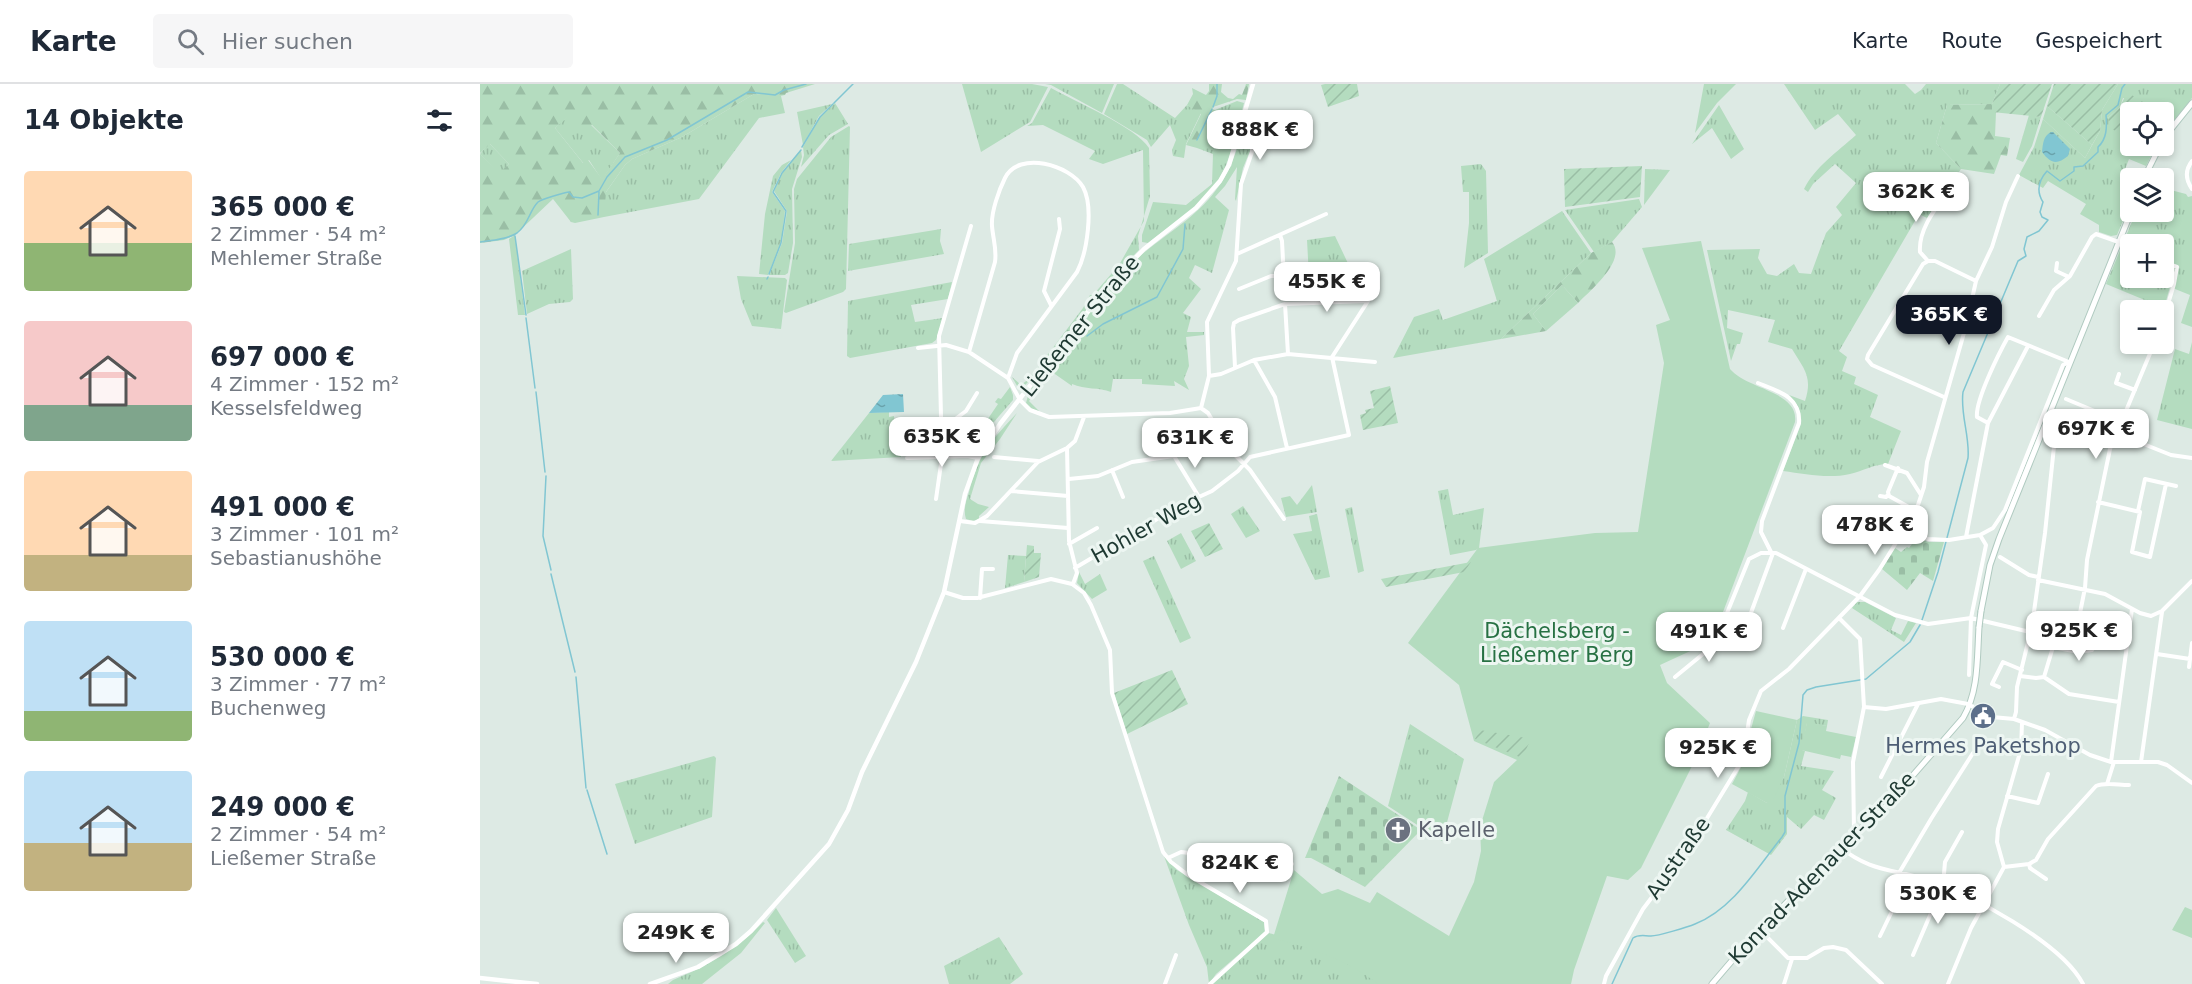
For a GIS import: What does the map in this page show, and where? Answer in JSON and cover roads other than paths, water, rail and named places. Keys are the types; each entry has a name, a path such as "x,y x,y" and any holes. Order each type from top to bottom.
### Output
{"main road":[{"path":"2174,125 2192,103"},
{"path":"1970,705 1975,684 1981,611 1990,565 2120,238"},
{"name":"Konrad-Adenauer-Straße","path":"1712,984 1854,832 1887,806 1950,734 1970,705"}],"street":[{"name":"Ließemer Straße","path":"650,984 663,982 698,967 736,944 751,931 824,851 848,810 862,772 916,662 944,592 965,494 978,458 1000,424 1108,286 1144,249 1208,196 1220,181 1229,165 1253,84"},
{"path":"1201,408 1209,376 1207,322 1236,261 1241,184 1252,152 1252,144 1246,136 1238,134"},
{"path":"2192,160 2187,174 2188,184 2192,189"},
{"path":"969,352 995,259 996,247 992,226 1003,181 1009,171 1022,163 1037,163 1070,174 1081,184 1088,202 1083,260 1077,272 1017,353 1008,378"},
{"name":"Austraße","path":"1604,984 1606,976 1642,909 1687,851 1740,764 1746,746 1749,720 1761,691 1789,669 1860,597 1916,512 1927,462 1966,326 1976,281 1992,247 2006,202 2018,176"},
{"path":"1952,185 1929,219 1920,252 1928,261 1935,261 1976,281"},
{"path":"1237,254 1326,214"},
{"path":"1051,305 1044,291 1060,229 1059,219"},
{"path":"936,499 942,457 939,336 971,226"},
{"path":"2039,316 2054,290 2069,277 2092,237 2097,234 2120,238"},
{"path":"1280,235 1288,354"},
{"path":"1928,261 1914,277 1867,359 1872,365 1944,397"},
{"path":"2057,263 2056,271 2069,277"},
{"path":"2174,266 2177,267 2174,279"},
{"path":"1239,289 1271,276 1284,276"},
{"path":"1235,367 1234,323 1285,302 1368,301 1332,357 1349,435 1250,457 1236,457"},
{"path":"1988,423 1977,417 1979,400 2008,337 2070,362"},
{"path":"918,348 939,345 954,346 969,352 1008,378 1020,400 1030,410 1049,417 1170,413 1201,408 1208,413 1236,457 1284,519"},
{"path":"1966,537 1988,423 2028,346"},
{"path":"1209,376 1221,374 1254,360 1288,354 1375,362"},
{"path":"2044,677 2058,621 2073,621 2079,618 2085,588 2087,560 2110,449 2150,354"},
{"path":"1254,360 1275,397 1287,448"},
{"path":"1906,528 1928,539 1949,540 1980,535 1998,523 2063,365 2070,362"},
{"path":"2119,374 2115,382 2135,390"},
{"path":"1758,383 1789,396 1800,416 1761,528 1763,539 1772,552 1895,615 1925,624 1971,618 2030,632"},
{"path":"941,429 966,411 977,393"},
{"path":"2066,399 2121,422"},
{"path":"980,521 1038,462 1067,448 1075,441 1084,417"},
{"path":"2013,719 2038,579 2055,437 2043,430"},
{"path":"2116,433 2171,455 2192,458"},
{"path":"1067,448 1069,544 1077,573 1072,584"},
{"path":"908,458 967,456 978,458"},
{"path":"1069,479 1098,476 1132,462 1174,456 1199,497"},
{"path":"994,457 1038,462"},
{"name":"Hohler Weg","path":"1075,568 1179,506 1212,491 1244,465 1250,457"},
{"path":"1885,465 1907,472 1921,496"},
{"path":"1880,496 1886,497 1889,494 1898,468"},
{"path":"1112,470 1123,497"},
{"path":"2166,484 2150,557 2132,552 2145,479 2176,486"},
{"path":"1010,491 1068,496"},
{"path":"1889,494 1916,512"},
{"path":"2098,502 2139,511"},
{"path":"960,521 1068,528"},
{"path":"1069,544 1097,528"},
{"path":"1969,675 1971,618 1986,545 1980,535"},
{"path":"1744,629 1772,552"},
{"path":"1675,677 1714,645 1748,561 1755,555 1772,552"},
{"path":"2000,556 2038,579 2105,594 2132,609 2151,616 2162,611 2192,581"},
{"path":"980,598 982,569 993,570"},
{"path":"1783,628 1806,569"},
{"path":"944,592 963,598 980,598 1045,579 1056,579 1072,584 1089,600 1110,650 1112,693 1162,850 1188,875 1266,921 1268,927 1267,932 1210,984"},
{"path":"2107,784 2113,762 2132,609"},
{"path":"2141,762 2162,611"},
{"path":"1839,618 1860,639 1864,707 1853,762 1854,832"},
{"path":"2189,668 2192,643"},
{"path":"2052,647 2078,652 2092,650 2094,646"},
{"path":"2157,654 2190,659"},
{"path":"1999,687 1992,684 2003,662 2022,670"},
{"path":"2020,676 2044,677 2068,694 2119,702"},
{"path":"1864,707 1886,709 1941,699 1970,705 1992,717 2013,719 2045,730 2090,755 2113,762 2158,762 2167,765 2192,783"},
{"path":"1881,777 1918,704"},
{"path":"1948,984 1983,903 2004,867 1997,842 1998,829 2021,749 2022,723"},
{"path":"1899,873 1973,753"},
{"path":"2007,796 2034,804 2038,803 2048,774"},
{"path":"2004,867 2029,864 2038,857 2048,839 2092,789 2100,784 2130,785"},
{"path":"1913,956 1943,885 1945,862 1962,832"},
{"path":"1840,847 1871,867 1943,885 1983,903 2060,956 2074,969 2083,984"},
{"path":"1168,858 1181,852 1292,864"},
{"path":"2029,864 2030,868 2046,879"},
{"path":"1880,936 1909,876"},
{"path":"1760,930 1782,953 1792,959 1807,958 1824,948 1833,947 1846,950 1882,984"},
{"path":"1165,984 1176,955"},
{"path":"1784,984 1792,959"},
{"path":"480,978 537,984"}],"water":[{"path":"2051,132 2070,149 2068,156 2061,161 2051,161 2042,152 2045,138"},
{"path":"903,394 904,412 869,413 883,395"}],"waterway":[{"path":"480,242 517,233 540,201 569,192 573,197 582,198 599,191 607,177 625,157 667,140 748,92 775,95 806,84"},
{"path":"834,103 853,84"},
{"path":"1213,107 1217,96 1217,84"},
{"path":"1922,620 1938,572 1968,458 1963,392 2018,261 2026,256 2024,249 2027,237 2039,231 2048,220 2042,217 2040,212 2043,202 2039,190 2040,182 2047,171 2060,181 2074,171 2074,167 2083,166 2098,152 2098,147 2106,132 2106,115 2118,105 2125,84"},
{"path":"802,147 820,117 833,104"},
{"path":"1197,140 1212,109"},
{"path":"769,274 781,243 786,211 773,192 782,173 801,150"},
{"path":"598,215 599,192"},
{"path":"1087,336 1103,324 1157,297 1183,249 1185,224"},
{"path":"515,236 526,315"},
{"path":"526,318 535,388"},
{"path":"536,392 545,472"},
{"path":"546,476 543,536 551,570"},
{"path":"551,574 575,672"},
{"path":"1612,984 1633,938 1655,936 1695,924 1709,917 1733,898 1782,837 1785,832 1785,796 1799,743 1803,695 1807,690 1866,679 1910,642 1920,625"},
{"path":"576,677 586,788"},
{"path":"587,790 607,854"}],"place":[{"name":"Hermes Paketshop","path":"1983,716"},
{"name":"Kapelle","path":"1398,830"}],"park label":[{"name":"Dächelsberg - Ließemer Berg","path":"1557,643"}]}
